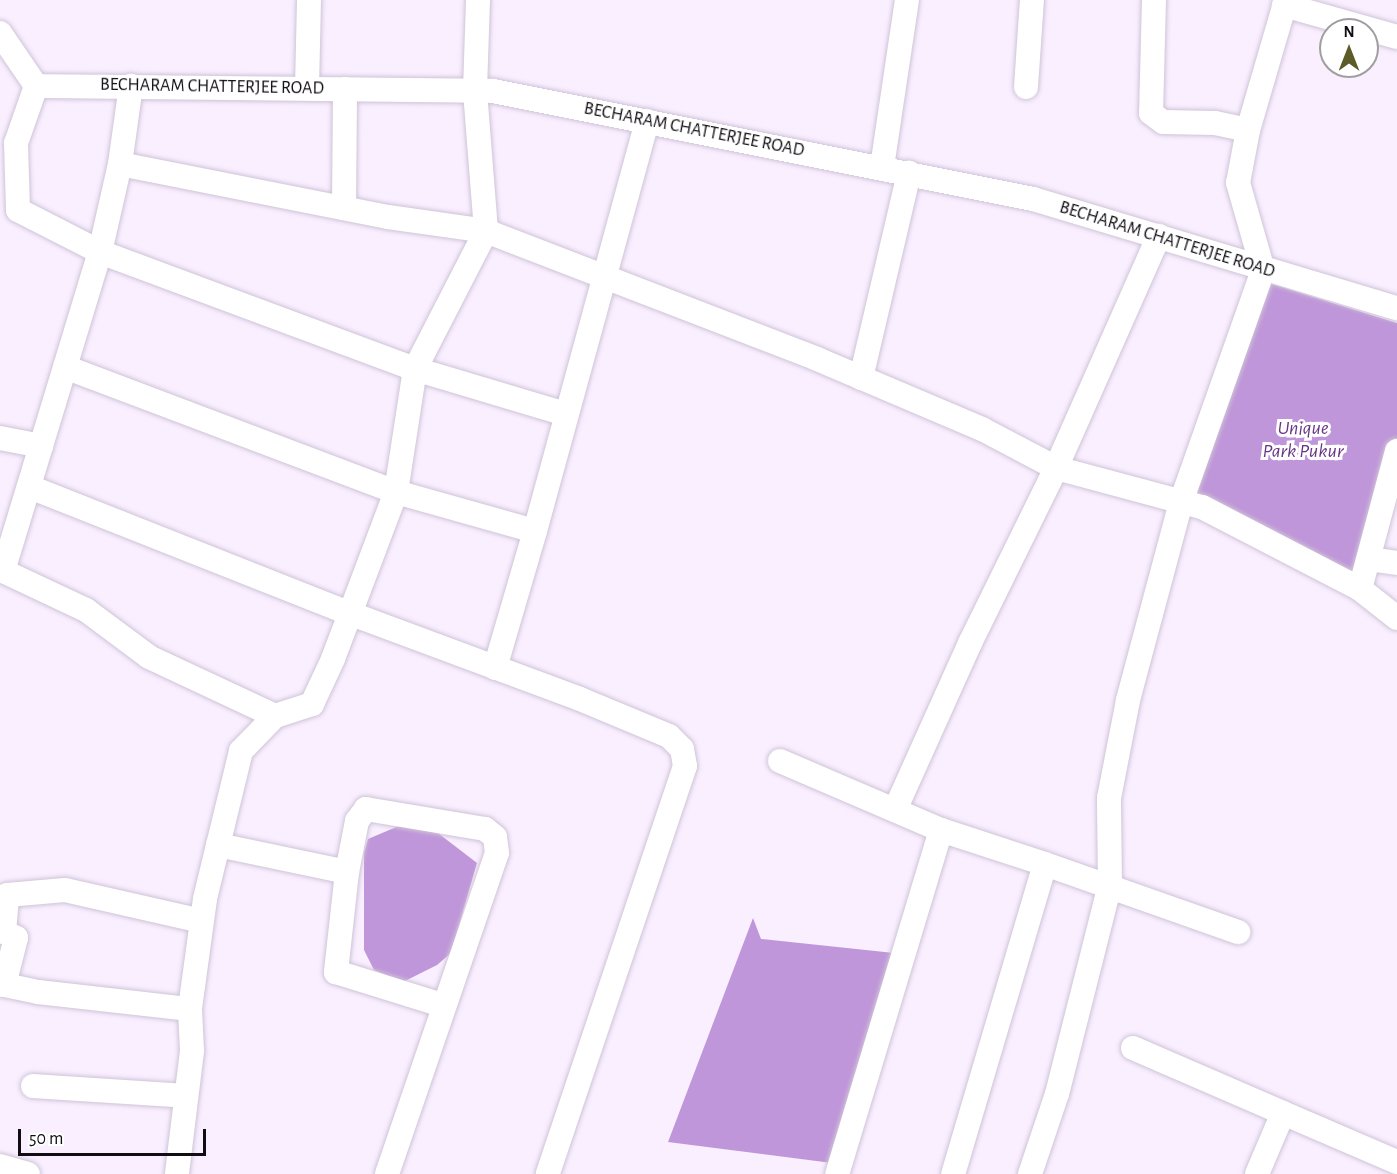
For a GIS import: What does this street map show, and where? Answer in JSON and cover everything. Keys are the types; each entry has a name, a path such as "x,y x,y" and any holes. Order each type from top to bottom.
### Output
{"street":[{"path":"307,88 309,0"},
{"path":"177,1174 192,1051 190,1009 202,921 241,751 275,716 312,704 396,492 415,369 486,231 475,90 478,0"},
{"path":"882,167 907,0"},
{"path":"1026,87 1032,0"},
{"path":"1154,0 1152,113 1163,122 1215,123 1248,130"},
{"path":"1030,1174 1057,1094 1110,885 1109,798 1128,700 1181,502 1263,270 1238,183 1248,130 1285,3 1397,37"},
{"path":"0,33 36,86 16,143 18,210 100,252 415,369 566,414"},
{"name":"BECHARAM CHATTERJEE ROAD","path":"36,86 493,90 1033,199 1159,236 1263,270 1397,308"},
{"path":"131,86 120,164 100,252 30,487 1,572 86,610 149,657 275,716"},
{"path":"344,208 345,89"},
{"path":"495,668 535,531 647,121"},
{"path":"120,164 344,208 486,231 861,378 982,429 1056,468 1202,507 1360,589 1397,618"},
{"path":"861,378 909,173"},
{"path":"895,810 970,643 1056,468 1159,236"},
{"path":"65,367 396,492 535,531"},
{"path":"0,438 41,446"},
{"path":"1360,589 1397,452"},
{"path":"30,487 669,736 682,749 685,766 548,1174"},
{"path":"1369,558 1397,563"},
{"path":"780,760 941,830 1110,885 1238,932"},
{"path":"387,1174 442,1005 497,853 495,837 484,829 366,809 357,821 347,872 336,972 442,1005"},
{"path":"837,1174 941,830"},
{"path":"218,845 347,872"},
{"path":"953,1174 1045,864"},
{"path":"190,1009 38,992 2,984 16,938 4,932 7,895 65,890 202,921"},
{"path":"1132,1048 1397,1162"},
{"path":"33,1086 186,1096"},
{"path":"1257,1174 1283,1113"},
{"path":"0,1166 28,1174"}],"water":[{"name":"Unique Park Pukur","path":"1262,281 1397,323 1397,439 1361,576 1189,492"},
{"path":"401,825 434,830 477,863 451,953 437,965 403,982 374,970 364,950 364,853 368,839"},
{"path":"753,918 761,939 894,953 832,1163 668,1142"}]}
